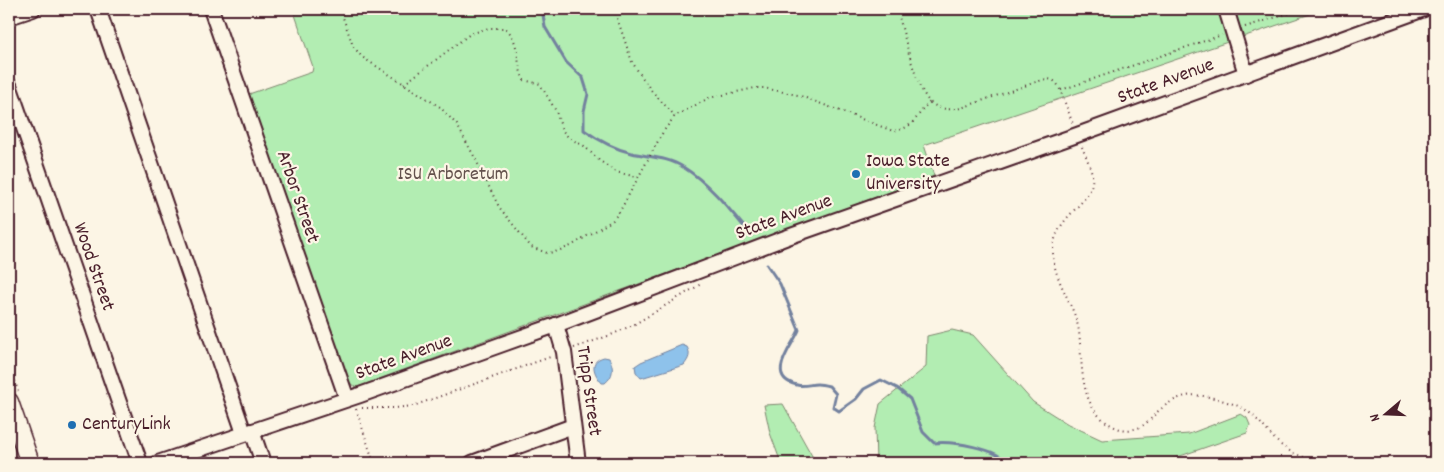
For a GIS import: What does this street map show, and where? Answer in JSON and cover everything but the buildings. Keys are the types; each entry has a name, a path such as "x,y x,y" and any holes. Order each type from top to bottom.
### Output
{"main road":[{"path":"11,413 30,463"}],"street":[{"path":"9,17 34,9"},
{"path":"98,9 248,432 263,463"},
{"name":"Arbor Street","path":"211,9 352,405"},
{"path":"1226,9 1246,74"},
{"name":"State Avenue","path":"158,463 248,432 352,405 794,235 1424,9"},
{"name":"Wood Street","path":"9,85 140,463"},
{"name":"Tripp Street","path":"556,325 564,352 578,463"},
{"path":"472,463 573,426"}],"path":[{"path":"340,9 353,46 362,57 440,107 457,125 500,207 532,247 547,253 556,252 571,246 612,220 620,211 658,142 675,116 709,98 755,88 764,88 798,95 893,131 902,130 916,120 930,102"},
{"path":"614,9 632,62 650,89 675,116"},
{"path":"897,9 919,84 930,102 942,108 961,108 1045,79 1053,80 1061,90 1075,130"},
{"path":"1061,90 1302,9"},
{"path":"404,84 470,34 489,28 505,28 510,31 516,45 520,71 524,80 540,84 556,111 562,130 569,138 584,146 600,161 616,172 638,178"},
{"path":"1082,147 1091,172 1092,184 1087,195 1060,228 1054,243 1053,259 1057,276 1078,323 1084,387 1094,410 1107,423 1115,427 1134,429 1145,424 1171,402 1180,397 1193,395 1206,397 1242,408 1252,415 1274,439 1287,449 1302,457 1326,463"},
{"path":"570,350 635,324 701,284"},
{"path":"374,463 352,405 396,408 413,406 557,354"}],"green space":[{"name":"ISU Arboretum","path":"293,9 1325,9 924,145 934,176 357,387 352,385 347,378 249,94 312,72 313,67"},
{"path":"952,330 973,335 1033,402 1068,424 1102,440 1189,434 1241,414 1247,418 1250,425 1247,433 1160,463 876,463 875,428 880,404 926,367 927,336"},
{"path":"783,404 816,463 781,463 770,433 764,405"}],"water":[{"path":"682,345 687,347 689,352 688,359 684,365 641,378 636,372 635,366 641,362"},
{"path":"604,357 609,358 612,371 608,380 602,383 595,372 594,365 596,361"}],"waterway":[{"path":"542,9 545,27 566,62 583,78 588,94 584,111 584,130 601,141 619,149 664,159 683,167 711,189 750,234"},
{"path":"767,265 780,284 799,330 783,361 781,369 782,375 787,381 800,386 817,384 829,386 836,394 833,407 839,411 856,399 864,389 881,380 897,388 910,399 923,432 934,443 952,443 974,447 994,453 1007,463"}],"place":[{"name":"Iowa State University","path":"856,174"},
{"name":"CenturyLink","path":"72,425"}]}
